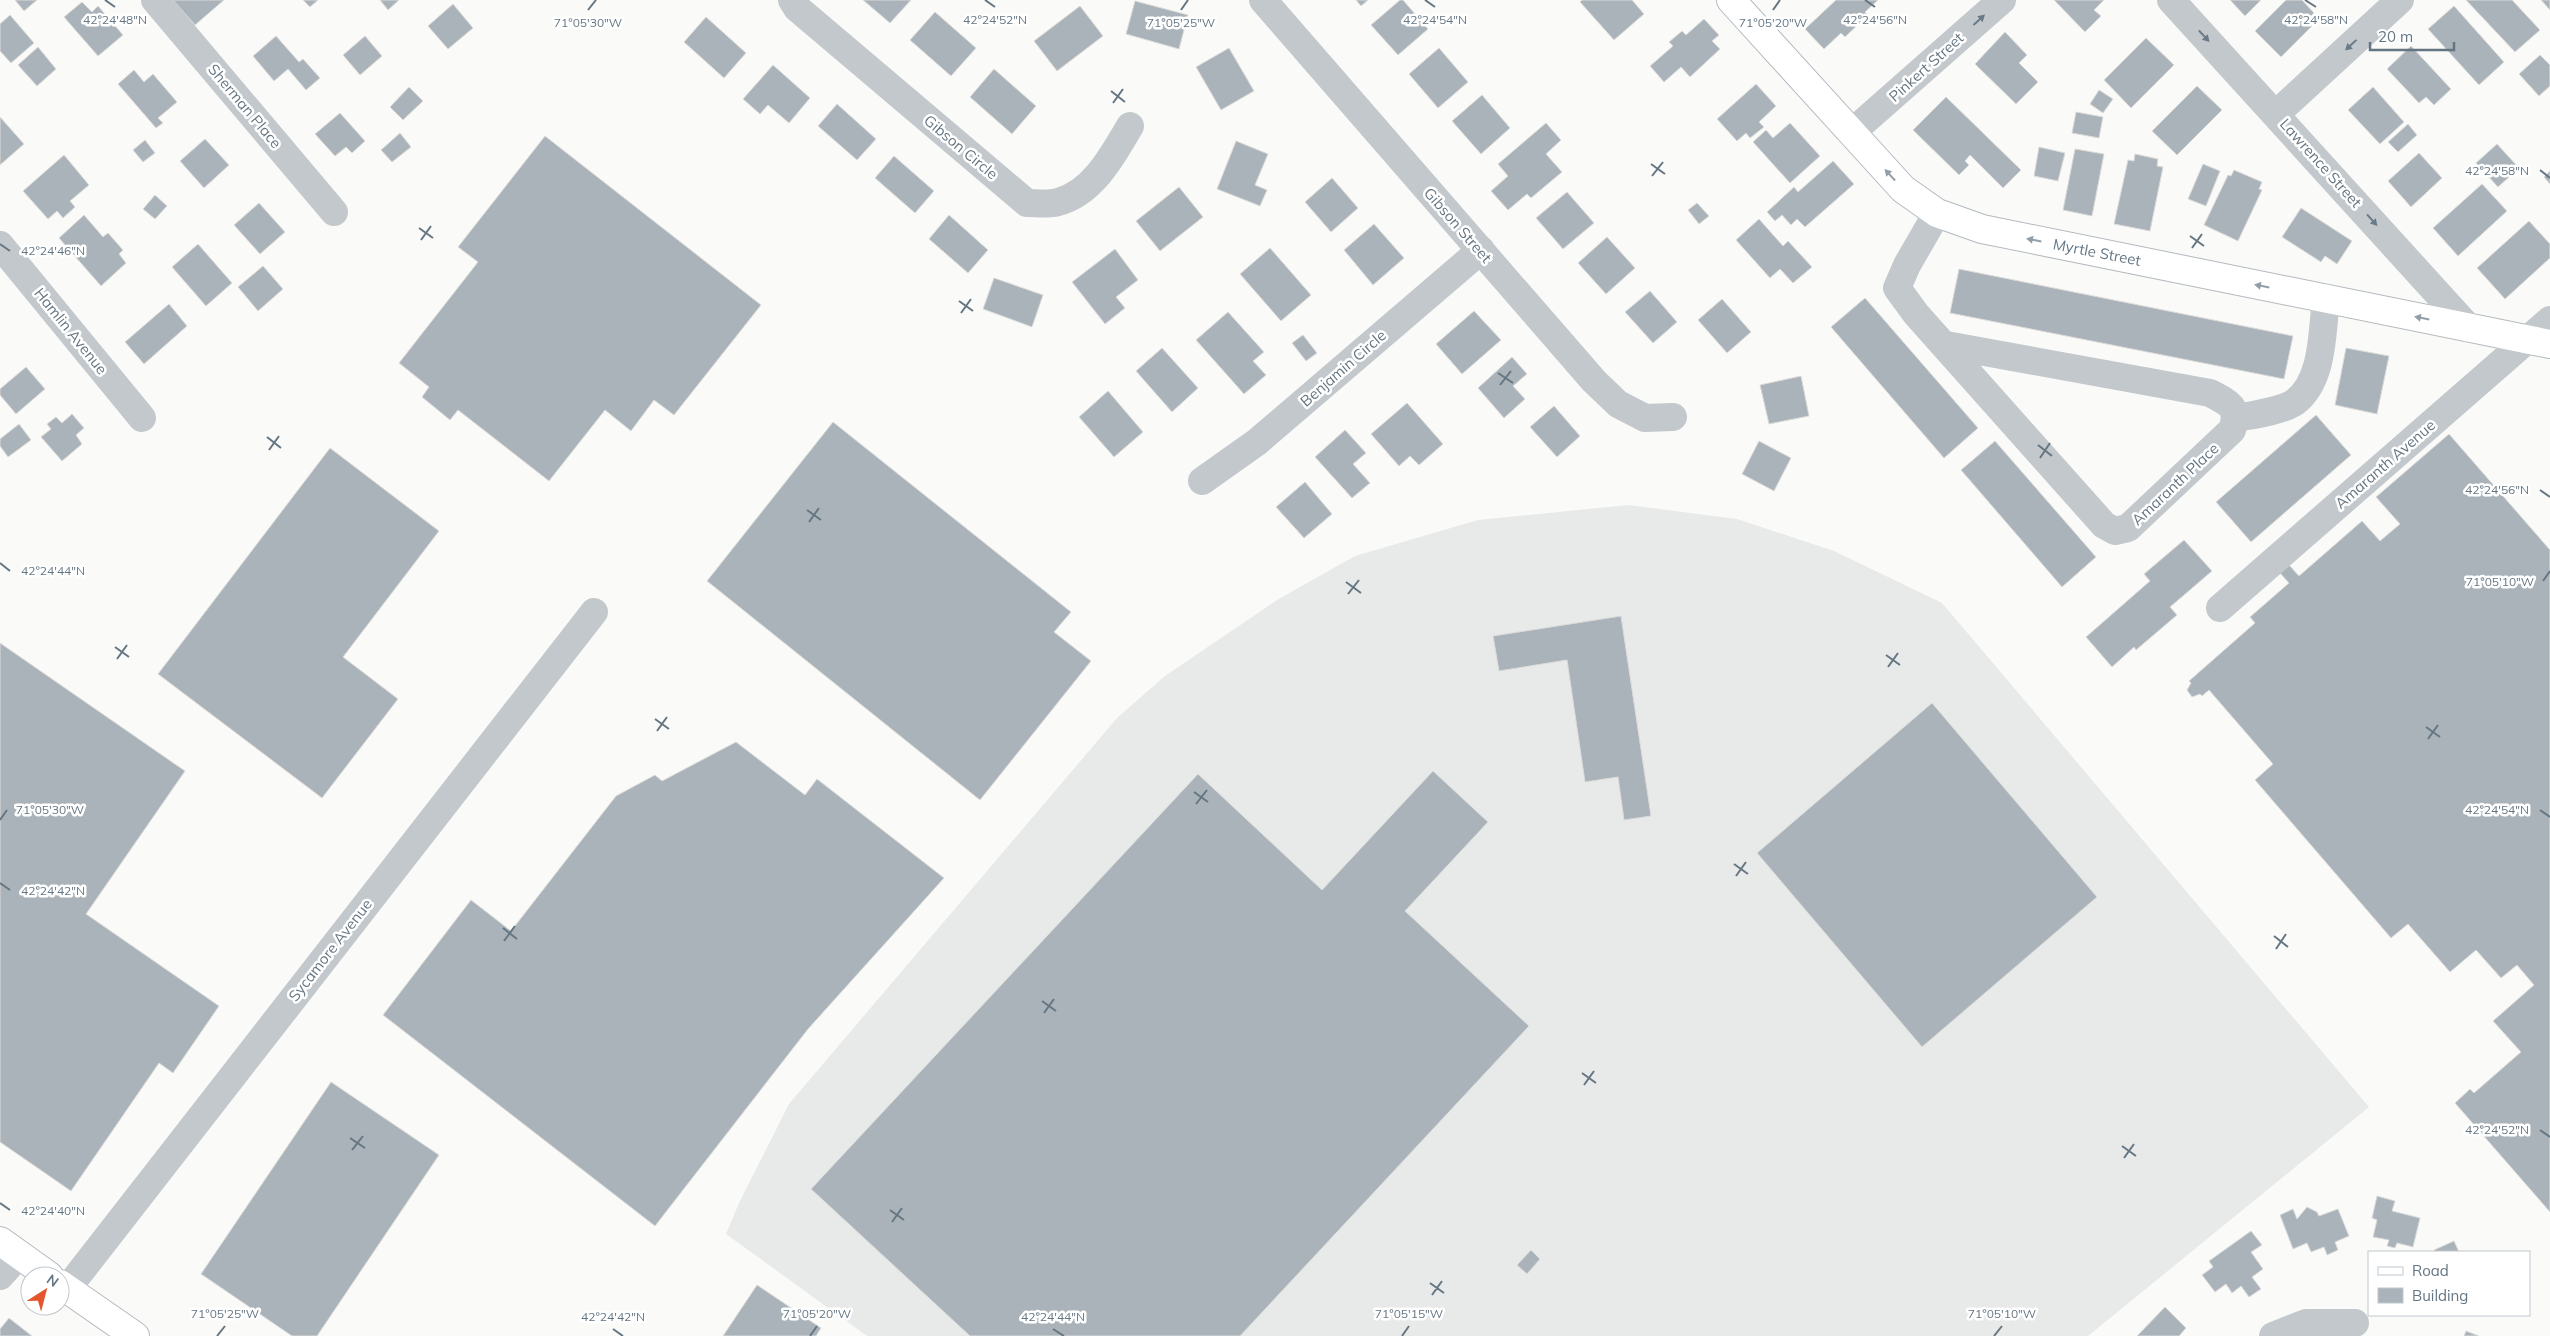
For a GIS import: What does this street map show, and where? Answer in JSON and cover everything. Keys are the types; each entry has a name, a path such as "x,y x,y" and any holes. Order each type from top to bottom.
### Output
{"street":[{"name":"Sherman Place","path":"155,0 334,212"},
{"name":"Gibson Circle","path":"792,0 797,8 1027,203 1059,202 1081,190 1108,165 1130,126"},
{"name":"Gibson Street","path":"1263,0 1594,381 1618,404 1645,418 1673,418"},
{"name":"Myrtle Street","path":"1730,0 1903,189 1937,213 1982,229 2539,342"},
{"name":"Pinkert Street","path":"1851,133 2002,0"},
{"name":"Lawrence Street","path":"2171,0 2469,328"},
{"path":"2276,114 2400,0"},
{"name":"Amaranth Place","path":"1937,213 1907,265 1897,288 1916,314 1946,345 2104,525 2115,531 2128,528 2232,430 2236,418"},
{"name":"Hamlin Avenue","path":"0,245 142,418"},
{"name":"Benjamin Circle","path":"1202,481 1257,442 1481,250"},
{"path":"1946,345 2210,393 2229,405 2236,418 2262,413 2294,403 2309,389 2318,361 2326,298"},
{"name":"Amaranth Avenue","path":"2220,608 2539,342 2550,320"},
{"name":"Sycamore Avenue","path":"70,1269 594,612"},
{"path":"0,1276 10,1248 35,1266"},
{"path":"70,1291 135,1336"},
{"path":"2273,1336 2306,1323 2355,1323"}],"shaded area":[{"path":"1628,505 1737,519 1834,551 1942,603 2369,1107 2088,1336 867,1336 726,1234 739,1203 789,1104 1117,718 1165,676 1277,600 1355,556 1478,520"}],"building":[{"path":"15,0 37,0 24,11"},
{"path":"173,0 224,0 195,25"},
{"path":"303,0 318,0 310,7"},
{"path":"380,0 399,0 388,10"},
{"path":"863,0 911,0 890,23"},
{"path":"1356,0 1368,0 1361,6"},
{"path":"1400,0 1403,0 1428,29 1398,55 1371,25"},
{"path":"1582,0 1632,0 1644,14 1614,40 1580,2"},
{"path":"1836,0 1878,0 1865,12 1868,15 1845,37 1841,33 1824,49 1805,29"},
{"path":"2054,0 2104,0 2094,10 2101,16 2085,32"},
{"path":"2230,0 2261,0 2245,16"},
{"path":"2286,0 2302,0 2314,13 2306,21 2312,26 2281,57 2255,31"},
{"path":"2466,0 2512,0 2540,30 2515,52"},
{"path":"2541,0 2550,0 2550,10"},
{"path":"1135,1 1188,15 1179,49 1126,34"},
{"path":"82,2 92,12 98,6 123,35 98,56 64,17"},
{"path":"453,4 473,28 448,49 428,26"},
{"path":"1080,6 1103,36 1057,71 1034,41"},
{"path":"2454,6 2504,62 2479,85 2428,29"},
{"path":"935,12 976,48 951,76 910,40"},
{"path":"10,15 34,43 11,63 0,51 0,24"},
{"path":"706,17 746,53 724,78 684,42"},
{"path":"1704,19 1719,35 1712,41 1720,49 1690,77 1681,67 1664,82 1650,66 1673,46 1669,42 1682,31 1686,35"},
{"path":"2005,32 2027,55 2019,63 2038,82 2016,104 1975,64"},
{"path":"276,36 299,62 303,59 320,78 306,90 288,69 274,81 253,56"},
{"path":"365,36 382,56 360,75 343,55"},
{"path":"2146,38 2174,65 2131,108 2104,80"},
{"path":"2411,46 2451,89 2434,105 2426,97 2419,103 2387,69"},
{"path":"38,47 56,69 37,86 18,65"},
{"path":"1229,48 1254,91 1221,110 1196,67"},
{"path":"1439,48 1468,82 1438,108 1409,74"},
{"path":"2540,55 2550,65 2550,86 2539,96 2519,74"},
{"path":"773,65 810,98 789,123 768,105 760,114 743,99"},
{"path":"994,69 1036,106 1012,134 970,97"},
{"path":"134,70 144,82 153,74 177,102 158,118 163,123 156,128 118,84"},
{"path":"1756,84 1776,106 1759,122 1764,127 1750,138 1746,133 1737,141 1717,119"},
{"path":"2197,86 2222,110 2177,155 2152,131"},
{"path":"409,87 423,101 403,120 390,107"},
{"path":"2373,87 2404,122 2380,144 2348,110"},
{"path":"2099,90 2113,99 2103,113 2090,104"},
{"path":"1482,95 1510,128 1481,154 1452,121"},
{"path":"1946,97 2021,170 2003,188 1970,155 1965,161 1969,165 1959,175 1913,130"},
{"path":"837,104 876,139 857,160 818,126"},
{"path":"2076,112 2103,117 2099,138 2072,133"},
{"path":"340,113 365,141 352,153 346,147 335,156 315,134"},
{"path":"0,117 24,144 0,165"},
{"path":"1546,123 1561,140 1546,154 1562,172 1531,198 1527,194 1508,210 1491,191 1508,176 1498,164"},
{"path":"1790,123 1820,156 1790,183 1753,142 1766,130 1773,138"},
{"path":"2408,124 2417,135 2398,152 2388,142"},
{"path":"400,133 411,147 392,162 381,150"},
{"path":"545,136 761,305 674,415 654,400 631,431 605,410 549,481 458,410 450,420 422,397 429,387 399,363 478,262 458,247"},
{"path":"205,139 229,165 204,188 180,161"},
{"path":"145,140 155,153 143,162 133,150"},
{"path":"1236,141 1268,154 1255,185 1267,190 1260,206 1217,189"},
{"path":"2497,144 2519,168 2498,187 2476,163"},
{"path":"2039,147 2065,153 2058,181 2034,176"},
{"path":"2075,149 2104,154 2092,216 2063,210"},
{"path":"2419,153 2442,178 2411,207 2388,181"},
{"path":"2135,154 2158,159 2157,166 2163,167 2150,231 2114,224 2128,160 2134,161"},
{"path":"64,155 89,185 70,201 75,207 63,218 57,211 48,219 23,191"},
{"path":"894,156 934,191 915,213 875,178"},
{"path":"1833,161 1854,184 1805,227 1797,219 1791,225 1782,215 1775,221 1767,212 1794,187 1798,192"},
{"path":"2203,164 2220,171 2206,206 2188,199"},
{"path":"2234,170 2262,182 2259,189 2262,190 2238,241 2204,225 2228,175 2231,176"},
{"path":"2550,171 2550,184 2544,177"},
{"path":"1332,178 1358,208 1331,232 1305,202"},
{"path":"2482,184 2507,211 2458,256 2433,228"},
{"path":"1179,187 1203,217 1160,251 1136,221"},
{"path":"1567,192 1594,223 1563,249 1536,218"},
{"path":"155,195 167,206 155,219 143,209"},
{"path":"259,203 285,232 260,254 234,225"},
{"path":"1697,203 1709,216 1699,224 1688,210"},
{"path":"2301,208 2352,241 2337,264 2325,256 2321,262 2282,237"},
{"path":"84,215 103,237 108,233 123,250 119,254 126,263 101,286 59,238"},
{"path":"949,215 988,250 968,273 929,239"},
{"path":"1759,219 1783,246 1788,241 1812,267 1793,283 1780,269 1770,278 1736,240"},
{"path":"2529,221 2550,244 2550,258 2505,299 2477,268"},
{"path":"1374,224 1404,258 1373,285 1344,250"},
{"path":"1607,237 1635,268 1606,294 1578,263"},
{"path":"198,244 232,283 206,306 172,267"},
{"path":"1270,248 1311,295 1281,321 1240,274"},
{"path":"1115,249 1138,280 1116,297 1125,308 1105,324 1072,282"},
{"path":"263,266 283,289 258,311 238,287"},
{"path":"1959,269 2293,336 2284,379 1950,313"},
{"path":"994,278 1043,295 1032,327 983,309"},
{"path":"1650,291 1677,322 1653,343 1625,312"},
{"path":"1865,298 1978,428 1944,458 1831,327"},
{"path":"1722,299 1751,332 1727,353 1698,320"},
{"path":"169,304 187,326 144,364 125,342"},
{"path":"1474,311 1501,340 1462,374 1436,344"},
{"path":"1228,312 1264,352 1253,361 1266,375 1244,394 1196,340"},
{"path":"1303,335 1317,353 1306,361 1292,343"},
{"path":"1162,348 1198,388 1172,412 1136,371"},
{"path":"2346,348 2389,356 2377,414 2335,405"},
{"path":"1512,357 1527,374 1513,386 1525,399 1504,418 1478,388"},
{"path":"26,367 45,389 16,414 0,395 0,389"},
{"path":"1801,376 1809,416 1769,424 1760,385"},
{"path":"1108,391 1143,432 1114,457 1079,417"},
{"path":"1407,403 1443,444 1419,465 1410,456 1399,466 1371,434"},
{"path":"1554,406 1580,436 1557,457 1530,427"},
{"path":"72,414 84,428 76,435 82,444 62,461 41,437 51,429 47,424 56,417 62,423"},
{"path":"2316,415 2351,455 2251,542 2216,502"},
{"path":"833,422 1071,612 1054,632 1091,661 980,800 707,581"},
{"path":"19,424 31,440 8,457 0,446 0,439"},
{"path":"1345,430 1366,453 1353,464 1370,483 1352,498 1315,457"},
{"path":"2449,434 2550,550 2550,1212 2455,1103 2470,1089 2474,1093 2521,1052 2493,1021 2534,985 2517,965 2501,978 2476,950 2450,972 2408,924 2391,938 2255,780 2273,764 2209,690 2202,696 2200,694 2192,697 2187,690 2191,683 2189,681 2255,623 2250,617 2289,583 2280,573 2289,565 2299,576 2362,521 2380,541 2400,524 2376,497"},
{"path":"1759,441 1791,458 1774,491 1742,474"},
{"path":"1995,441 2096,557 2062,587 1961,470"},
{"path":"330,448 439,531 343,657 398,699 322,798 158,674"},
{"path":"1305,482 1332,514 1304,538 1276,507"},
{"path":"2184,540 2212,571 2170,607 2177,615 2136,650 2134,647 2112,667 2086,637 2150,581 2144,574"},
{"path":"1621,616 1651,816 1624,820 1618,777 1585,782 1567,660 1499,671 1493,636"},
{"path":"0,643 185,771 86,914 219,1006 173,1073 159,1063 71,1191 0,1142"},
{"path":"1932,703 2097,897 1922,1047 1757,853"},
{"path":"736,742 805,795 817,779 944,878 808,1029 655,1226 383,1015 471,900 511,931 616,796 655,775 662,781"},
{"path":"1433,771 1488,822 1405,911 1529,1026 1240,1336 970,1336 811,1189 1198,774 1322,890"},
{"path":"331,1082 439,1155 317,1336 292,1336 201,1274"},
{"path":"2377,1196 2395,1201 2392,1211 2420,1218 2413,1247 2397,1243 2395,1248 2387,1246 2389,1240 2373,1237 2377,1220 2372,1218"},
{"path":"2307,1207 2317,1212 2319,1216 2338,1209 2349,1236 2335,1242 2338,1250 2327,1255 2324,1247 2311,1252 2307,1243 2293,1249 2280,1215 2293,1209 2297,1219"},
{"path":"2251,1231 2262,1245 2251,1252 2263,1269 2252,1277 2261,1289 2249,1297 2241,1286 2232,1293 2226,1284 2215,1292 2202,1275 2213,1267 2209,1261"},
{"path":"2454,1241 2459,1251 2434,1251"},
{"path":"1531,1250 1540,1259 1527,1274 1517,1265"},
{"path":"757,1285 821,1328 816,1336 723,1336"},
{"path":"2165,1307 2186,1328 2179,1336 2137,1336"},
{"path":"9,1318 32,1336 0,1336 0,1329"},
{"path":"2466,1331 2479,1336 2464,1336"}]}
